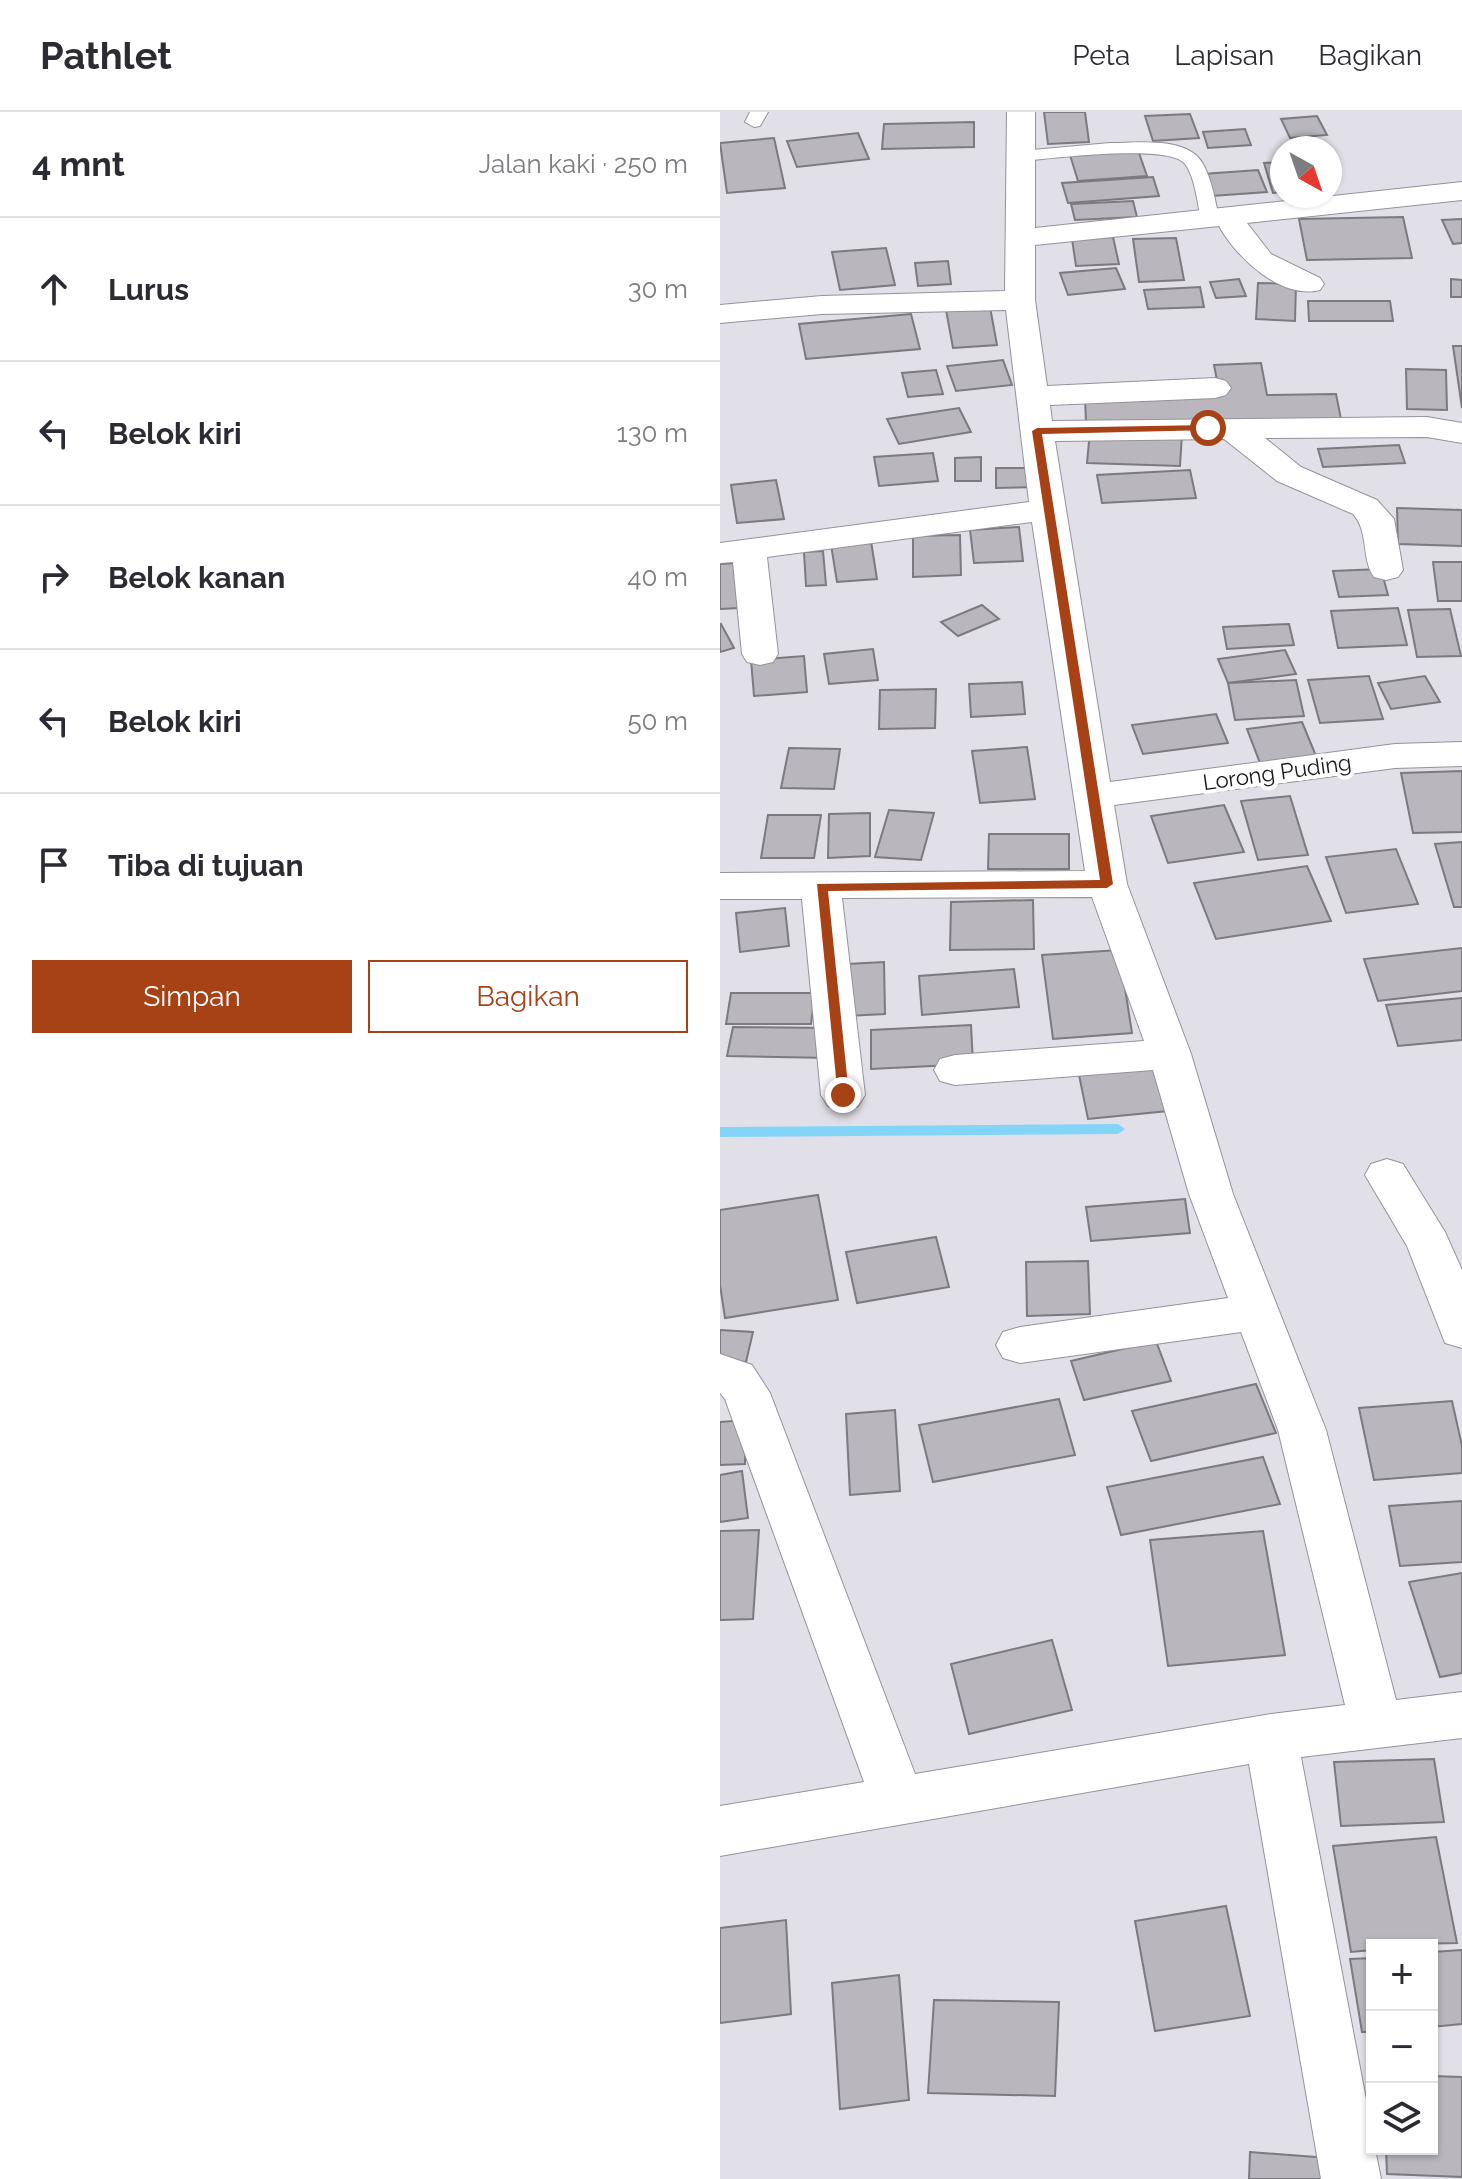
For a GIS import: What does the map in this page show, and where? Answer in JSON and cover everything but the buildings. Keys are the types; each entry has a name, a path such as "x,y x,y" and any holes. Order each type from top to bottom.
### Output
{"street":[{"path":"1021,112 1020,300 1047,510 1107,884 1170,1054 1211,1194 1302,1430 1376,1723"},
{"path":"1021,238 1462,191"},
{"path":"1219,216 1251,254 1266,265 1309,284"},
{"path":"720,314 822,305 1020,300"},
{"path":"1036,414 1215,388"},
{"path":"1036,414 1231,428 1427,427 1462,433"},
{"path":"1231,428 1289,474 1365,507 1377,519 1386,570"},
{"path":"760,654 735,551 1047,510"},
{"name":"Lorong Puding","path":"1092,796 1395,756 1462,754"},
{"path":"720,886 1107,884"},
{"path":"821,887 843,1095"},
{"path":"955,1070 1170,1054"},
{"path":"1387,1175 1429,1244 1462,1330"},
{"path":"1020,1345 1257,1312"},
{"path":"720,1373 733,1375 741,1382 749,1399 898,1801"},
{"path":"720,1831 1271,1737 1462,1715"},
{"path":"1271,1737 1351,2179"}],"lane":[{"path":"1021,156 1155,147 1185,154 1193,160 1219,216"}],"waterway":[{"path":"720,1132 1118,1129"}],"route":[{"path":"843,1095 821,887 1107,884 1037,431 1208,428"}]}
